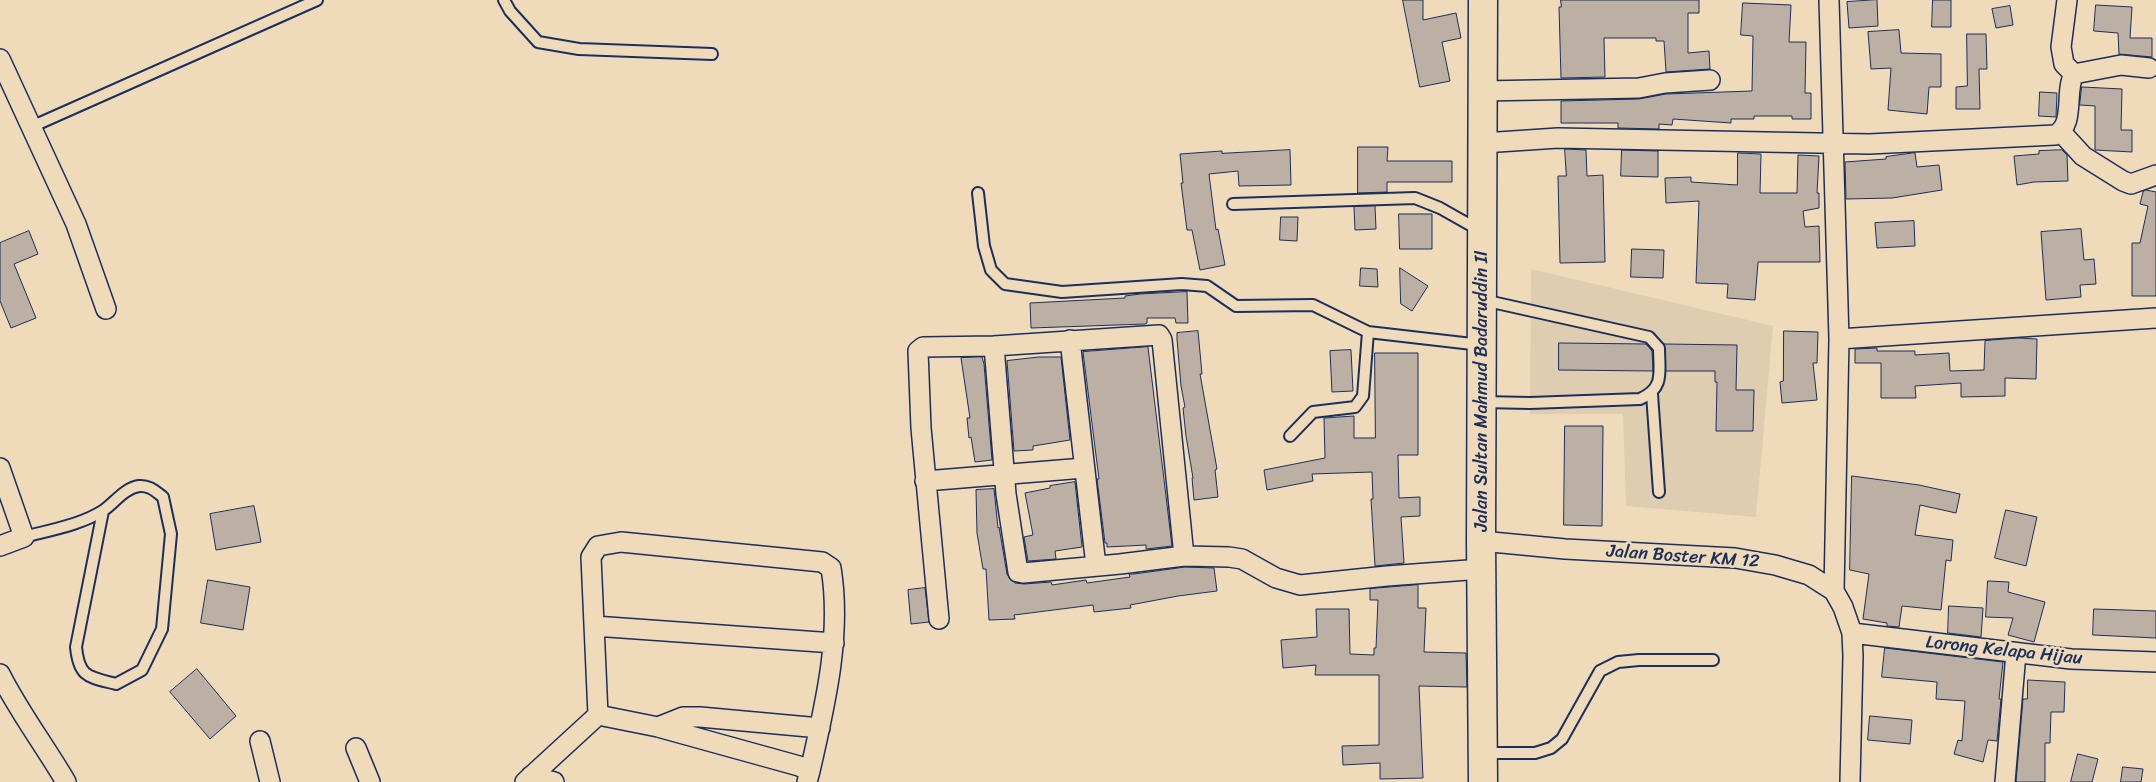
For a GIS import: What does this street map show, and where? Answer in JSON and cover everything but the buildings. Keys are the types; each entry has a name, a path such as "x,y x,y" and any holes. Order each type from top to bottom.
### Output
{"highway":[{"name":"Jalan Sultan Mahmud Badaruddin II","path":"1483,0 1481,541 1483,782"}],"street":[{"path":"1829,0 1839,339 1834,591 1843,608 1852,633 1850,782"},
{"path":"2067,0 2061,47 2064,64 2074,74"},
{"path":"0,59 76,224 106,309"},
{"path":"1482,143 1558,138 1869,144 2055,135 2066,126 2069,82 2074,74 2116,66 2150,68"},
{"path":"1483,91 1639,88 1665,83 1710,80"},
{"path":"2061,132 2083,156 2123,181 2131,184 2156,175"},
{"path":"1839,339 2156,318"},
{"path":"939,619 921,428 918,351 923,347 994,346 1159,335 1162,340 1184,556"},
{"path":"1070,340 1096,566"},
{"path":"994,346 1004,475 1018,572 1096,566 1184,556 1242,559 1276,578 1300,585 1482,569"},
{"path":"0,468 24,537 0,546"},
{"path":"925,480 1084,468"},
{"name":"Jalan Boster KM 12","path":"1481,541 1565,549 1735,558 1775,565 1809,575 1834,591"},
{"path":"598,715 591,557 598,546 621,542 822,562 830,568 834,586 834,643 820,728 808,777"},
{"path":"594,626 834,643"},
{"name":"Lorong Kelapa Hijau","path":"1852,633 2071,659 2156,662"},
{"path":"2005,782 2016,653"},
{"path":"0,674 13,700 39,737 66,782"},
{"path":"598,715 658,727 799,766 808,777"},
{"path":"528,779 598,715"},
{"path":"658,727 683,717 700,717 820,728"},
{"path":"260,742 270,782"},
{"path":"356,748 370,782"},
{"path":"528,779 554,782"}],"lane":[{"path":"31,126 317,0"},
{"path":"504,0 510,11 538,42 578,49 712,54"},
{"path":"978,193 984,246 991,270 1005,284 1062,292 1182,284 1207,286 1236,306 1313,304 1368,332 1482,345"},
{"path":"1233,204 1415,198 1440,208 1482,232"},
{"path":"1482,299 1649,337 1659,348 1658,383 1652,394 1659,492"},
{"path":"1290,436 1312,412 1355,407 1360,402 1363,396 1368,332"},
{"path":"1482,402 1530,403 1640,399 1652,394"},
{"path":"24,537 70,525 103,511 130,489 137,486 148,486 163,497 171,534 162,629 142,670 116,684 88,677 78,663 76,647 103,511"},
{"path":"1482,753 1535,753 1551,748 1562,739 1600,671 1618,662 1639,660 1713,660"}],"shaded area":[{"path":"1531,269 1773,326 1756,517 1626,506 1623,414 1530,414"}]}
